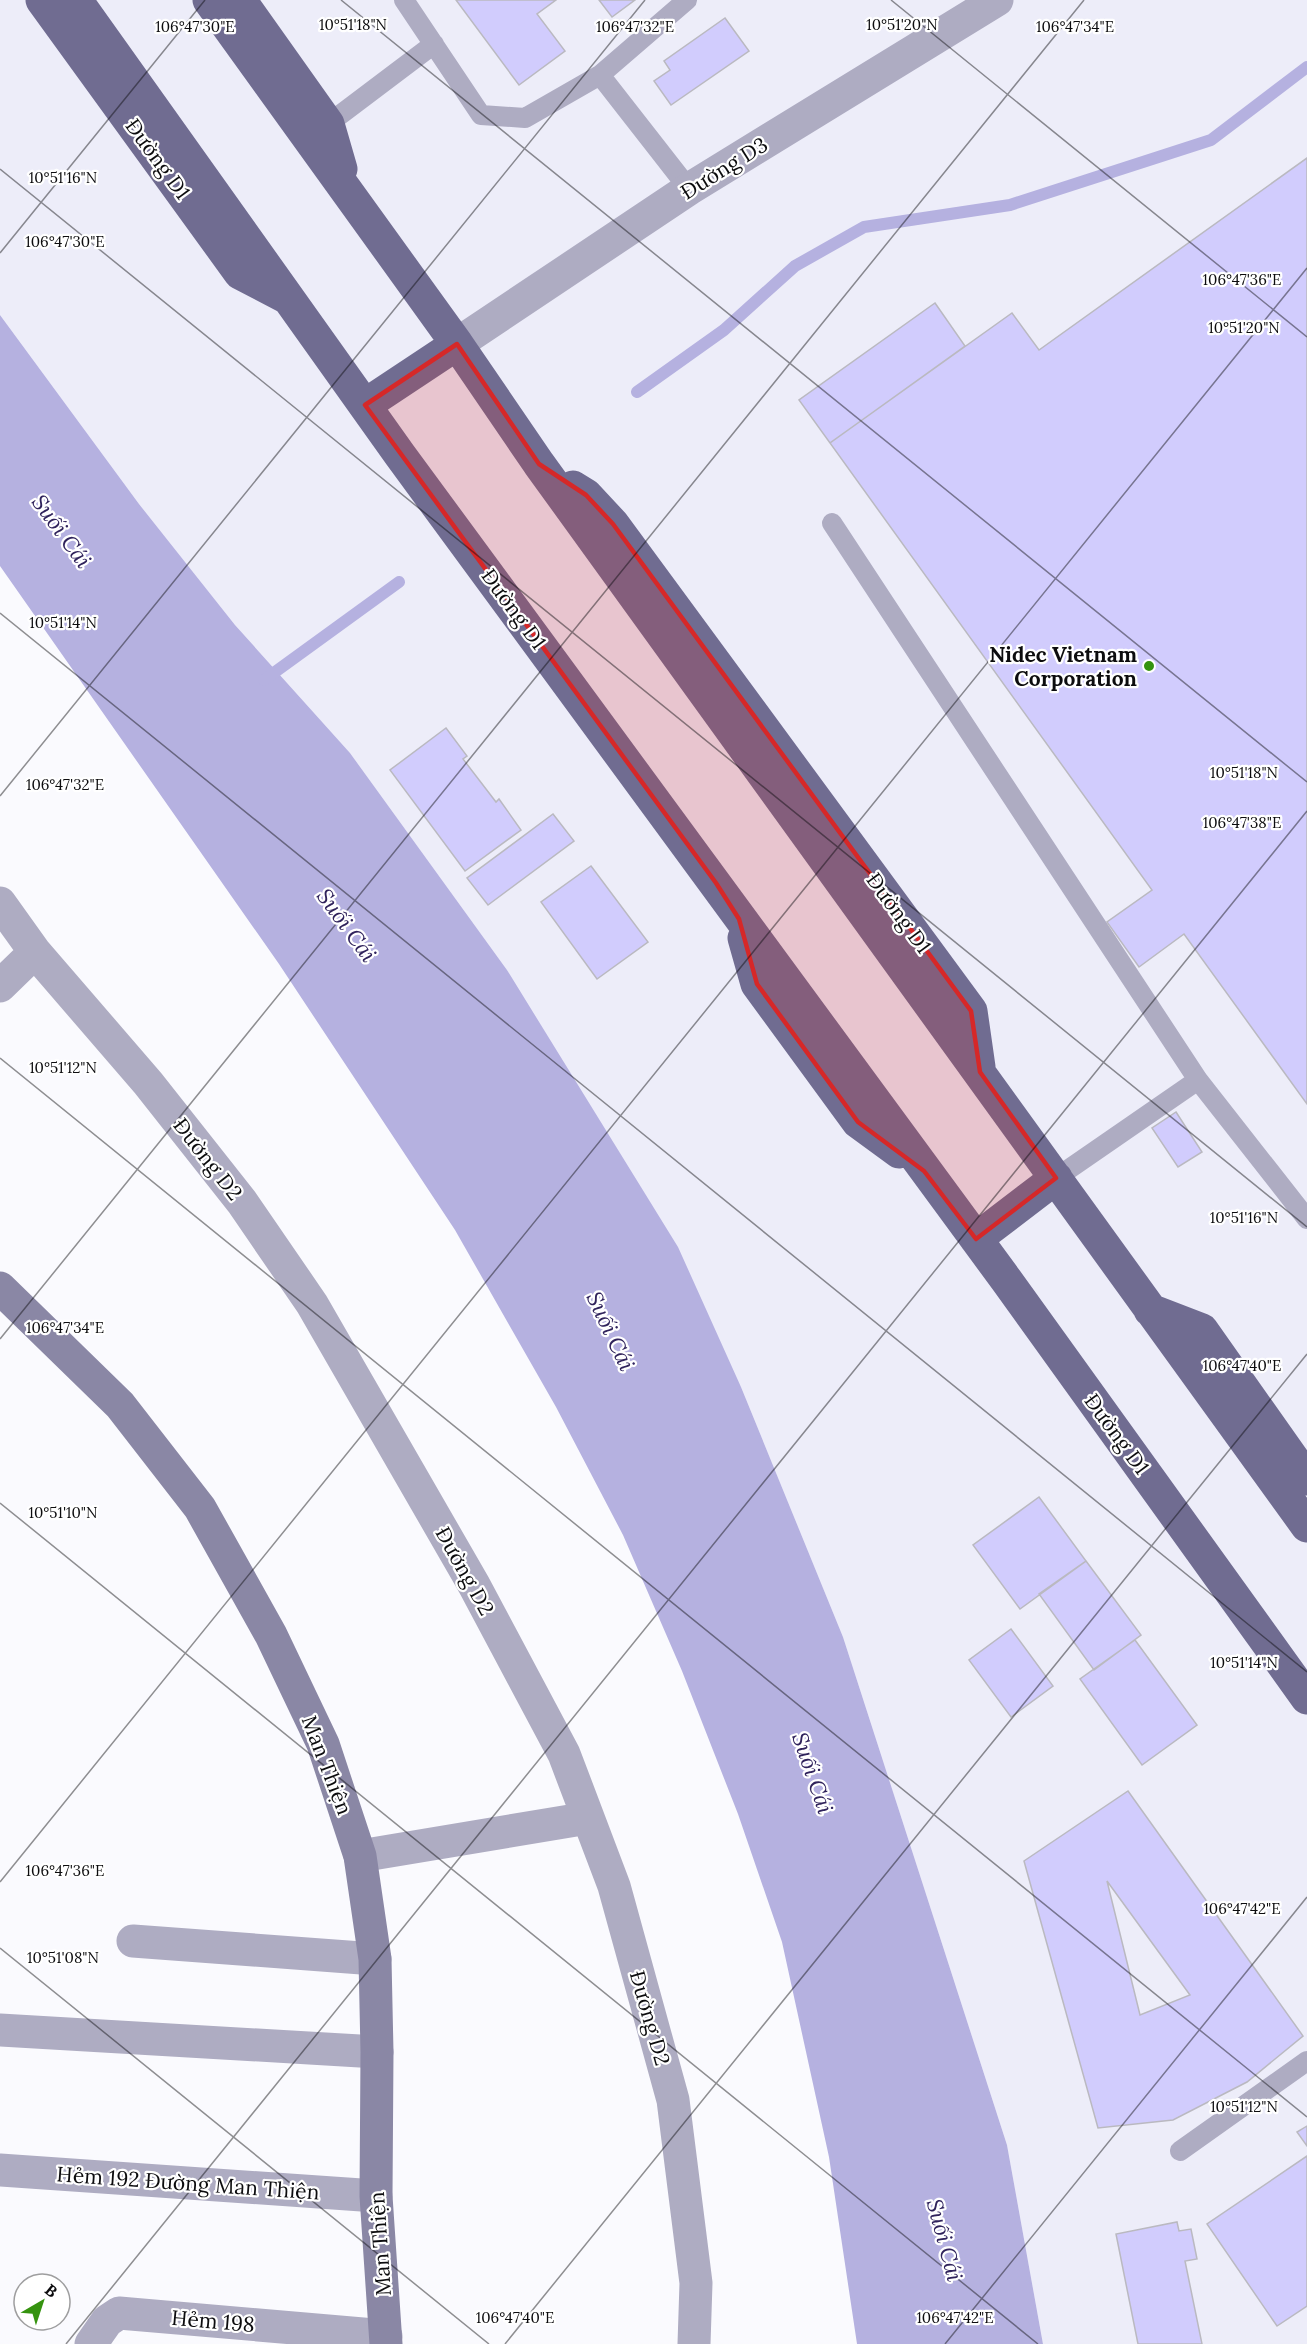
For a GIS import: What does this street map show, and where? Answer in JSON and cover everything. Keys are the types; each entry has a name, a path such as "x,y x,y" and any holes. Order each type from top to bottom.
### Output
{"main road":[{"name":"Đường D1","path":"42,0 240,273 290,299"},
{"name":"Đường D1","path":"76,0 365,405 716,883 739,919 976,1239 1307,1698"},
{"name":"Đường D1","path":"209,0 457,344 539,464 586,495 613,524 971,1011 980,1072 1307,1526"},
{"name":"Đường D1","path":"240,0 328,124 347,191"},
{"path":"365,405 457,344"},
{"path":"976,1239 1056,1178"},
{"path":"1150,1310 1202,1330 1307,1479"}],"street":[{"name":"Đường D3","path":"457,344 689,189 997,0"},
{"name":"Đường D2","path":"0,903 35,952 148,1083 235,1192 312,1304 474,1585 564,1754 614,1886 673,2100 696,2283 694,2344"},
{"path":"0,986 35,952"},
{"name":"Man Thiện","path":"0,1288 120,1405 200,1508 272,1635 323,1744 360,1856 375,1959 377,2052 375,2196 386,2340"},
{"path":"360,1856 588,1818"},
{"path":"133,1941 375,1959"},
{"path":"0,2030 377,2052"},
{"name":"Hẻm 192 Đường Man Thiện","path":"0,2170 375,2196"},
{"name":"Hẻm 198","path":"91,2344 107,2321 119,2313 386,2340"}],"lane":[{"path":"404,0 481,115 525,118 600,75 687,0"},
{"path":"328,124 434,44"},
{"path":"600,75 689,189"},
{"path":"832,523 1198,1080 1307,1219"},
{"path":"1056,1178 1198,1080"},
{"path":"1180,2151 1307,2061"}],"highlighted area":[{"path":"457,344 539,464 586,495 613,524 971,1011 980,1072 1056,1178 976,1239 924,1171 858,1122 757,984 739,919 716,883 365,405"}],"shaded area":[{"path":"0,0 1307,0 1307,2344 1043,2344 1007,2145 843,1637 741,1387 507,970 350,753 235,625 139,504 0,315"}],"water":[{"name":"Suối Cái","path":"0,315 139,504 235,625 350,753 507,970 678,1247 741,1387 843,1637 1007,2145 1043,2344 857,2344 829,2157 782,1942 738,1814 682,1671 623,1535 556,1407 455,1230 279,964 0,566"}],"building":[{"path":"456,0 556,0 537,14 565,51 519,85"},
{"path":"599,0 635,0 612,17"},
{"path":"725,18 749,51 671,105 654,81 670,70 664,61"},
{"name":"Nidec Vietnam Corporation","path":"1307,158 1307,1104 1184,934 1139,967 1107,922 1152,890 830,443 1012,313 1039,350"},
{"path":"935,303 965,346 830,443 799,400"},
{"path":"446,728 467,756 463,759 496,802 499,799 521,830 465,871 390,770"},
{"path":"553,814 574,841 488,905 467,878"},
{"path":"591,866 648,942 597,979 541,902"},
{"path":"1176,1112 1202,1152 1178,1167 1152,1128"},
{"path":"1039,1497 1086,1561 1020,1609 973,1545"},
{"path":"1086,1561 1141,1635 1094,1670 1039,1594"},
{"path":"1011,1629 1053,1686 1011,1717 969,1660"},
{"path":"1135,1640 1197,1725 1142,1765 1080,1679"},
{"path":"1128,1791 1303,2036 1247,2082 1173,2120 1098,2128 1024,1861","holes":["1107,1881 1190,1995 1140,2015"]},
{"path":"1307,2126 1307,2146 1297,2132"},
{"path":"1307,2156 1307,2306 1277,2326 1207,2224"},
{"path":"1177,2222 1179,2231 1191,2229 1197,2259 1185,2261 1202,2344 1138,2344 1116,2234"}],"waterway":[{"path":"637,392 724,330 795,266 864,227 1010,205 1211,140 1307,67"},
{"path":"264,680 399,582"}],"place":[{"name":"Nidec Vietnam Corporation","path":"1149,666"}]}
